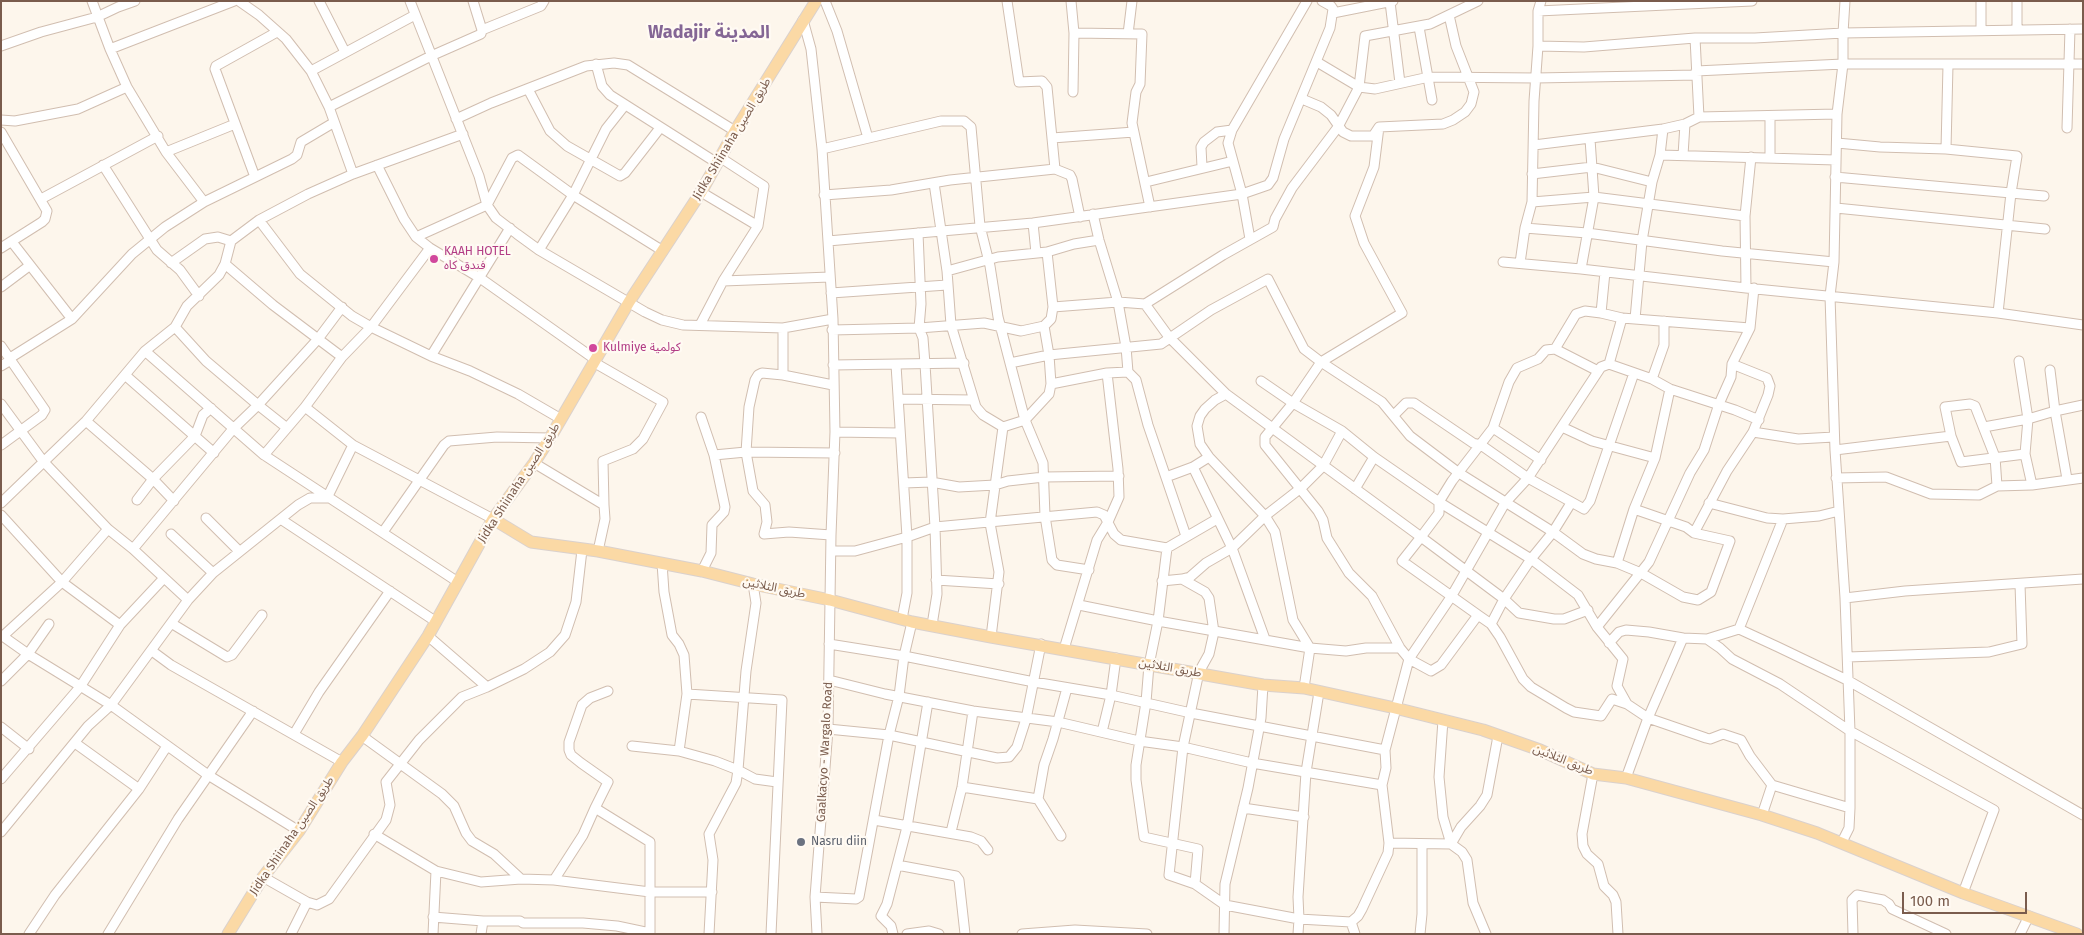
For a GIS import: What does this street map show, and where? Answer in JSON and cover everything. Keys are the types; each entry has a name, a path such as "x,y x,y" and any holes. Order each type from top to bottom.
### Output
{"main road":[{"name":"Jidka Shiinaha طريق الصين","path":"228,934 263,877 299,831 342,762 362,736 428,636 494,519 550,438 629,302 702,192 735,131 816,1"},
{"name":"طريق الثلاثين","path":"494,519 531,542 598,551 702,571 830,600 907,620 991,637 1041,644 1263,685 1304,688 1483,730 1540,750 1593,774 1626,778 1762,814 1842,842 1963,893 2077,934"}],"street":[{"path":"92,1 127,87 166,152 204,202"},
{"path":"1,46 41,32 97,17 135,1"},
{"path":"110,48 234,1"},
{"path":"239,1 259,15 286,39 311,71 328,107 353,174"},
{"path":"320,1 345,52"},
{"path":"410,1 479,176 487,205 496,218 539,250 662,320 683,325 783,328 833,319"},
{"path":"473,1 482,30"},
{"path":"328,107 480,34 482,30 541,6 544,1"},
{"path":"824,1 837,31 868,138"},
{"path":"1006,1 1019,82 1042,81 1046,84 1055,169"},
{"path":"1071,1 1074,33 1073,92"},
{"path":"1128,34 1132,1"},
{"path":"1250,239 1242,194 1228,143 1232,130 1307,1"},
{"path":"828,241 980,226 1033,223 1242,194 1268,185 1271,182 1284,139 1330,28 1334,13 1331,6 1322,1"},
{"path":"1053,307 1118,302 1145,304 1250,239 1273,227 1275,219 1292,188 1338,127 1359,87 1366,36 1419,27 1478,1"},
{"path":"1520,263 1532,202 1538,11 1541,1"},
{"path":"1538,11 1752,1"},
{"path":"1842,842 1849,828 1850,731 1845,598 1834,450 1830,296 1834,262 1837,114 1843,64 1842,33 1845,1"},
{"path":"1981,1 1981,30"},
{"path":"2017,1 2017,30"},
{"path":"1334,13 1391,2 1392,31 1400,83"},
{"path":"311,71 415,15"},
{"path":"1379,127 1443,124 1454,120 1465,112 1474,97 1473,85 1456,46 1449,15"},
{"name":"Gaalkacyo - Wargalo Road","path":"803,20 811,49 822,149 833,319 835,432 831,535 828,729 815,897 818,934"},
{"path":"1419,27 1432,100"},
{"path":"2067,128 2070,29"},
{"path":"1538,46 1584,47 1695,38 1755,38 1842,33 2083,29"},
{"path":"255,177 215,71 216,66 277,32"},
{"path":"1074,33 1142,34 1140,84 1136,92 1132,124 1150,207"},
{"path":"1695,38 1699,117"},
{"path":"1317,62 1359,87 1375,89 1428,77 1536,78 1696,73 1843,64 2083,64"},
{"path":"456,119 491,103 586,66 614,63 628,65 735,131"},
{"path":"596,64 602,86 626,105 660,128 764,186 758,226 723,281 700,325"},
{"path":"1946,149 1948,65"},
{"path":"1,120 15,121 78,109 127,87"},
{"path":"528,89 550,131 567,146 590,160 623,175 660,128"},
{"path":"1302,99 1321,107 1331,114 1338,127 1351,136 1373,136 1379,127"},
{"path":"539,250 573,195 606,129 626,105"},
{"path":"1534,145 1663,129 1685,124 1699,117 1770,117 1837,114"},
{"path":"1770,117 1770,158"},
{"path":"822,149 941,121 964,121 971,127 974,178 980,226 1001,327 1025,420 1042,458 1045,516 1053,562 1057,565 1089,570"},
{"path":"166,152 235,124"},
{"path":"1,366 72,319 150,238 204,202 295,158 301,142 333,124"},
{"path":"1683,155 1685,124"},
{"path":"1379,127 1374,167 1355,216 1364,243 1402,313 1321,362 1274,428 1265,436 1265,445 1301,488 1323,520 1327,538 1350,573 1372,596 1400,648 1409,659 1431,671 1441,665 1478,615"},
{"path":"1635,319 1642,241 1652,182 1660,155 1663,129"},
{"path":"1202,167 1201,148 1204,142 1217,132 1232,130"},
{"path":"1,132 48,211 45,219 2,247"},
{"path":"1052,138 1134,132"},
{"path":"1,503 42,461 86,421 145,351 175,327 188,306 219,275 231,241 259,220 308,194 353,174 463,134"},
{"path":"41,199 158,136"},
{"path":"1581,269 1594,197 1590,138"},
{"path":"1837,143 1880,147 1946,149 2017,156 2011,193 1998,313"},
{"path":"416,237 487,205 515,154 518,154 573,195 663,251"},
{"path":"1660,155 1836,160"},
{"path":"1597,627 1649,562 1690,472 1704,450 1719,404 1731,377 1732,364 1750,328 1750,288 1746,253 1745,216 1750,157"},
{"path":"1146,182 1233,161"},
{"path":"103,165 157,250 180,270 199,296"},
{"path":"377,165 404,219 416,237 430,248 480,278 596,361 663,402 643,439 633,450 603,461 605,519 598,551"},
{"path":"1532,174 1592,167 1652,182"},
{"path":"824,196 891,190 1055,169 1070,175 1080,217"},
{"path":"1835,177 2044,196"},
{"path":"934,183 947,271 951,325 964,363 972,400 983,415 1004,427 1025,420 1045,399 1051,384 1044,326"},
{"path":"702,192 758,226"},
{"path":"1532,202 1594,197 1649,206 1745,216"},
{"path":"1836,208 2045,229"},
{"path":"1093,214 1118,302 1126,347 1128,372 1136,380 1148,425 1186,536"},
{"path":"259,220 300,274 371,327 431,356 502,386 561,419"},
{"path":"1033,223 1036,253"},
{"path":"431,356 510,228"},
{"path":"1526,228 1587,233 1642,241 1834,262"},
{"path":"918,233 919,328 923,338 935,527 937,594 932,625"},
{"path":"171,263 210,237 231,241"},
{"path":"947,271 988,260 1048,252 1074,244 1099,240"},
{"path":"12,242 72,319"},
{"path":"264,455 288,428 342,357 371,327 430,248"},
{"path":"832,330 919,328 984,323 1021,331 1044,326 1051,319 1053,307 1048,252"},
{"path":"1503,262 1998,313 2083,326"},
{"path":"224,264 273,305 342,357"},
{"path":"1,287 29,266"},
{"path":"1601,314 1605,272"},
{"path":"723,281 830,277"},
{"path":"1010,363 1049,355 1161,344 1211,310 1268,279 1297,339 1304,349 1382,402 1410,436 1459,473 1553,532 1583,554 1596,559 1617,563 1641,573 1683,596 1698,600 1711,592 1730,542 1694,533 1686,527 1669,520 1634,509"},
{"path":"831,294 948,285"},
{"path":"1145,304 1169,337 1226,394 1504,599 1519,613 1527,616 1564,619 1588,610"},
{"path":"133,549 233,429 258,405 318,338 342,307"},
{"path":"1555,350 1576,314 1585,311 1622,318 1750,328"},
{"path":"1609,364 1622,318"},
{"path":"1652,379 1664,345 1664,321"},
{"path":"175,327 206,361 288,428"},
{"path":"783,328 783,375"},
{"path":"1,346 45,410 42,415 1,445"},
{"path":"1598,371 1555,350 1546,350 1538,359 1518,368 1509,382 1493,428 1439,502 1439,513 1402,561 1491,624 1523,679 1531,687 1566,708 1574,712 1602,716 1612,699 1626,704 1648,718 1706,738 1710,739 1723,734 1741,740 1750,756 1772,785 1850,808"},
{"path":"145,351 264,455 458,582"},
{"path":"2019,361 2028,419 2024,454 2032,485"},
{"path":"833,365 964,363"},
{"path":"1182,579 1205,592 1209,598 1214,632 1209,654 1199,672 1184,747 1169,875 1195,884 1224,905 1299,919 1351,922 1362,909 1385,862 1389,843 1382,785 1386,768 1385,750 1409,659 1451,597 1506,503 1541,460 1598,371 1604,365 1609,364 1652,379 1670,389 1719,404 1759,420"},
{"path":"1694,533 1727,471 1753,432 1768,395 1769,382 1767,378 1732,364"},
{"path":"815,897 856,900 859,897 889,736 899,696 907,620 907,537 896,365"},
{"path":"2050,370 2067,479"},
{"path":"1051,384 1128,372"},
{"path":"1394,415 1406,403 1414,403 1528,478 1547,487 1579,508 1584,509 1587,506 1610,446 1634,373"},
{"path":"831,535 789,532 764,534 767,522 765,505 753,491 746,452 749,407 755,380 762,374 783,375 833,385"},
{"path":"1064,649 1079,605 1097,540 1118,502 1119,476 1107,374"},
{"path":"125,375 214,453"},
{"path":"1261,382 1292,403 1342,431 1374,457 1487,534 1531,559 1578,595 1597,627 1623,659 1617,686 1626,704"},
{"path":"1617,563 1634,509 1655,458 1670,389"},
{"path":"1226,394 1204,409 1197,426 1200,444 1209,457 1264,516 1275,532 1292,620 1310,648 1304,688"},
{"path":"898,399 972,400"},
{"path":"1,404 42,461 108,529 133,549 188,600"},
{"path":"1996,486 1995,457 1975,406 1970,404 1945,407 1961,462 1995,457 2024,454"},
{"path":"1984,427 2028,419 2083,405"},
{"path":"304,407 353,445 494,519"},
{"path":"137,500 153,479 195,436 203,415 211,408"},
{"path":"701,417 714,455 725,507 724,512 712,525 711,553 702,571"},
{"path":"86,421 153,479 174,501"},
{"path":"991,637 999,572 990,523 994,485 1004,427"},
{"path":"1562,427 1592,441 1655,458"},
{"path":"1493,428 1541,460"},
{"path":"1162,582 1190,577 1206,563 1232,548 1264,516 1301,488 1323,466 1342,431"},
{"path":"835,432 899,433"},
{"path":"1753,432 1798,439 1834,437"},
{"path":"1834,450 1952,436"},
{"path":"383,532 444,444 449,441 497,437 550,438"},
{"path":"327,498 353,445"},
{"path":"714,455 746,452 835,453"},
{"path":"1166,477 1193,467 1209,457"},
{"path":"1355,489 1374,457"},
{"path":"534,463 604,505"},
{"path":"1193,467 1232,548 1265,639"},
{"path":"904,483 931,482 959,487 994,485 1008,481 1044,477 1119,476"},
{"path":"1836,478 1886,477 1931,494 1979,495 1996,486 2032,485 2083,478"},
{"path":"1,832 88,726 111,705 188,600 213,573 310,498 327,498"},
{"path":"1491,624 1504,599 1531,559 1553,532 1571,503"},
{"path":"1709,503 1767,518 1782,519 1819,516 1839,511"},
{"path":"831,551 856,551 935,527 1097,512 1104,515 1114,534 1121,540 1168,548 1217,519"},
{"path":"1,515 62,582 120,625"},
{"path":"206,518 240,551"},
{"path":"1739,629 1782,519"},
{"path":"282,520 435,621"},
{"path":"108,529 62,582 2,635 28,654 111,705 208,775 299,831"},
{"path":"171,534 213,573"},
{"path":"1168,548 1158,621 1149,665 1136,772 1144,837 1198,849 1195,884"},
{"path":"263,877 307,902 316,905 329,898 386,820 390,805 386,782 399,764 443,714 462,697 524,669 550,652 565,635 576,602 582,550"},
{"path":"662,563 664,592 672,635 684,655 687,694 679,751"},
{"path":"1,778 29,749 80,687 120,625 164,578"},
{"path":"1845,598 1905,591 2083,579"},
{"path":"936,580 999,584"},
{"path":"709,934 713,860 709,834 736,782 746,671 756,603 753,584"},
{"path":"1848,657 1989,652 2022,644 2020,584"},
{"path":"294,734 319,692 390,591"},
{"path":"1079,605 1214,632 1310,648 1346,651 1366,648 1400,648"},
{"path":"171,623 219,654 227,656 232,655 262,615"},
{"path":"1,681 28,654 49,624"},
{"path":"1609,643 1619,632 1626,630 1706,640 1739,629 1847,680 2083,815"},
{"path":"428,636 487,687"},
{"path":"1626,778 1648,718 1683,638"},
{"path":"1706,640 1720,648 1732,659 1780,684 1850,731 1994,810 1963,893"},
{"path":"829,644 904,656 1111,695 1191,713 1385,750"},
{"path":"828,729 920,741 997,758 1009,757 1017,747 1026,719 1041,644"},
{"path":"152,651 171,665 342,762"},
{"path":"1102,732 1111,695 1116,658"},
{"path":"829,680 973,711 1058,722 1139,741 1184,747 1252,763 1382,785"},
{"path":"1224,934 1224,890 1252,763 1259,726 1263,685"},
{"path":"1061,836 1038,799 1044,765 1067,688"},
{"path":"554,880 583,835 608,782 571,755 568,742 582,705 590,698 608,691"},
{"path":"1298,934 1298,897 1306,772 1319,692"},
{"path":"687,694 782,700 771,934"},
{"path":"893,934 891,926 881,916 907,827 928,702"},
{"path":"108,934 178,819 253,711"},
{"path":"951,832 962,787 973,711"},
{"path":"1443,720 1439,777 1443,817 1451,844"},
{"path":"1,727 29,749"},
{"path":"362,736 442,794 454,806 466,833 472,841 494,854 521,879"},
{"path":"1451,844 1461,827 1480,806 1487,794 1498,736"},
{"path":"75,743 139,789"},
{"path":"29,934 55,895 139,789 168,746"},
{"path":"632,746 679,751 715,761 754,779 777,782"},
{"path":"1593,774 1582,834 1583,846 1587,854 1598,864 1604,886 1613,895 1616,902 1618,934"},
{"path":"1762,814 1772,785"},
{"path":"962,787 1038,799"},
{"path":"433,917 483,921 583,923 617,926 650,933 650,842 595,808"},
{"path":"1243,808 1304,817"},
{"path":"874,820 907,827 951,832 981,841 988,850"},
{"path":"374,834 436,871 481,882 521,879 554,880 650,892 712,892"},
{"path":"1389,843 1451,844 1462,852 1467,860 1473,904 1486,934"},
{"path":"1420,934 1422,914 1422,844"},
{"path":"897,865 956,876 960,880 965,934"},
{"path":"433,934 436,871"},
{"path":"1853,934 1852,900 1857,895 1884,900 1892,909 1946,934"},
{"path":"290,934 307,902"},
{"path":"2020,934 2028,916"},
{"path":"481,934 483,921"},
{"path":"1351,922 1354,934"},
{"path":"1022,934 1075,930 1147,934"},
{"path":"907,934 929,931 939,934"}],"place":[{"name":"KAAH HOTEL فندق كاه","path":"434,259"},
{"name":"Kulmiye كولمية","path":"593,348"},
{"name":"Nasru diin","path":"801,842"}],"district":[{"name":"Wadajir المدينة","path":"709,33"}]}
